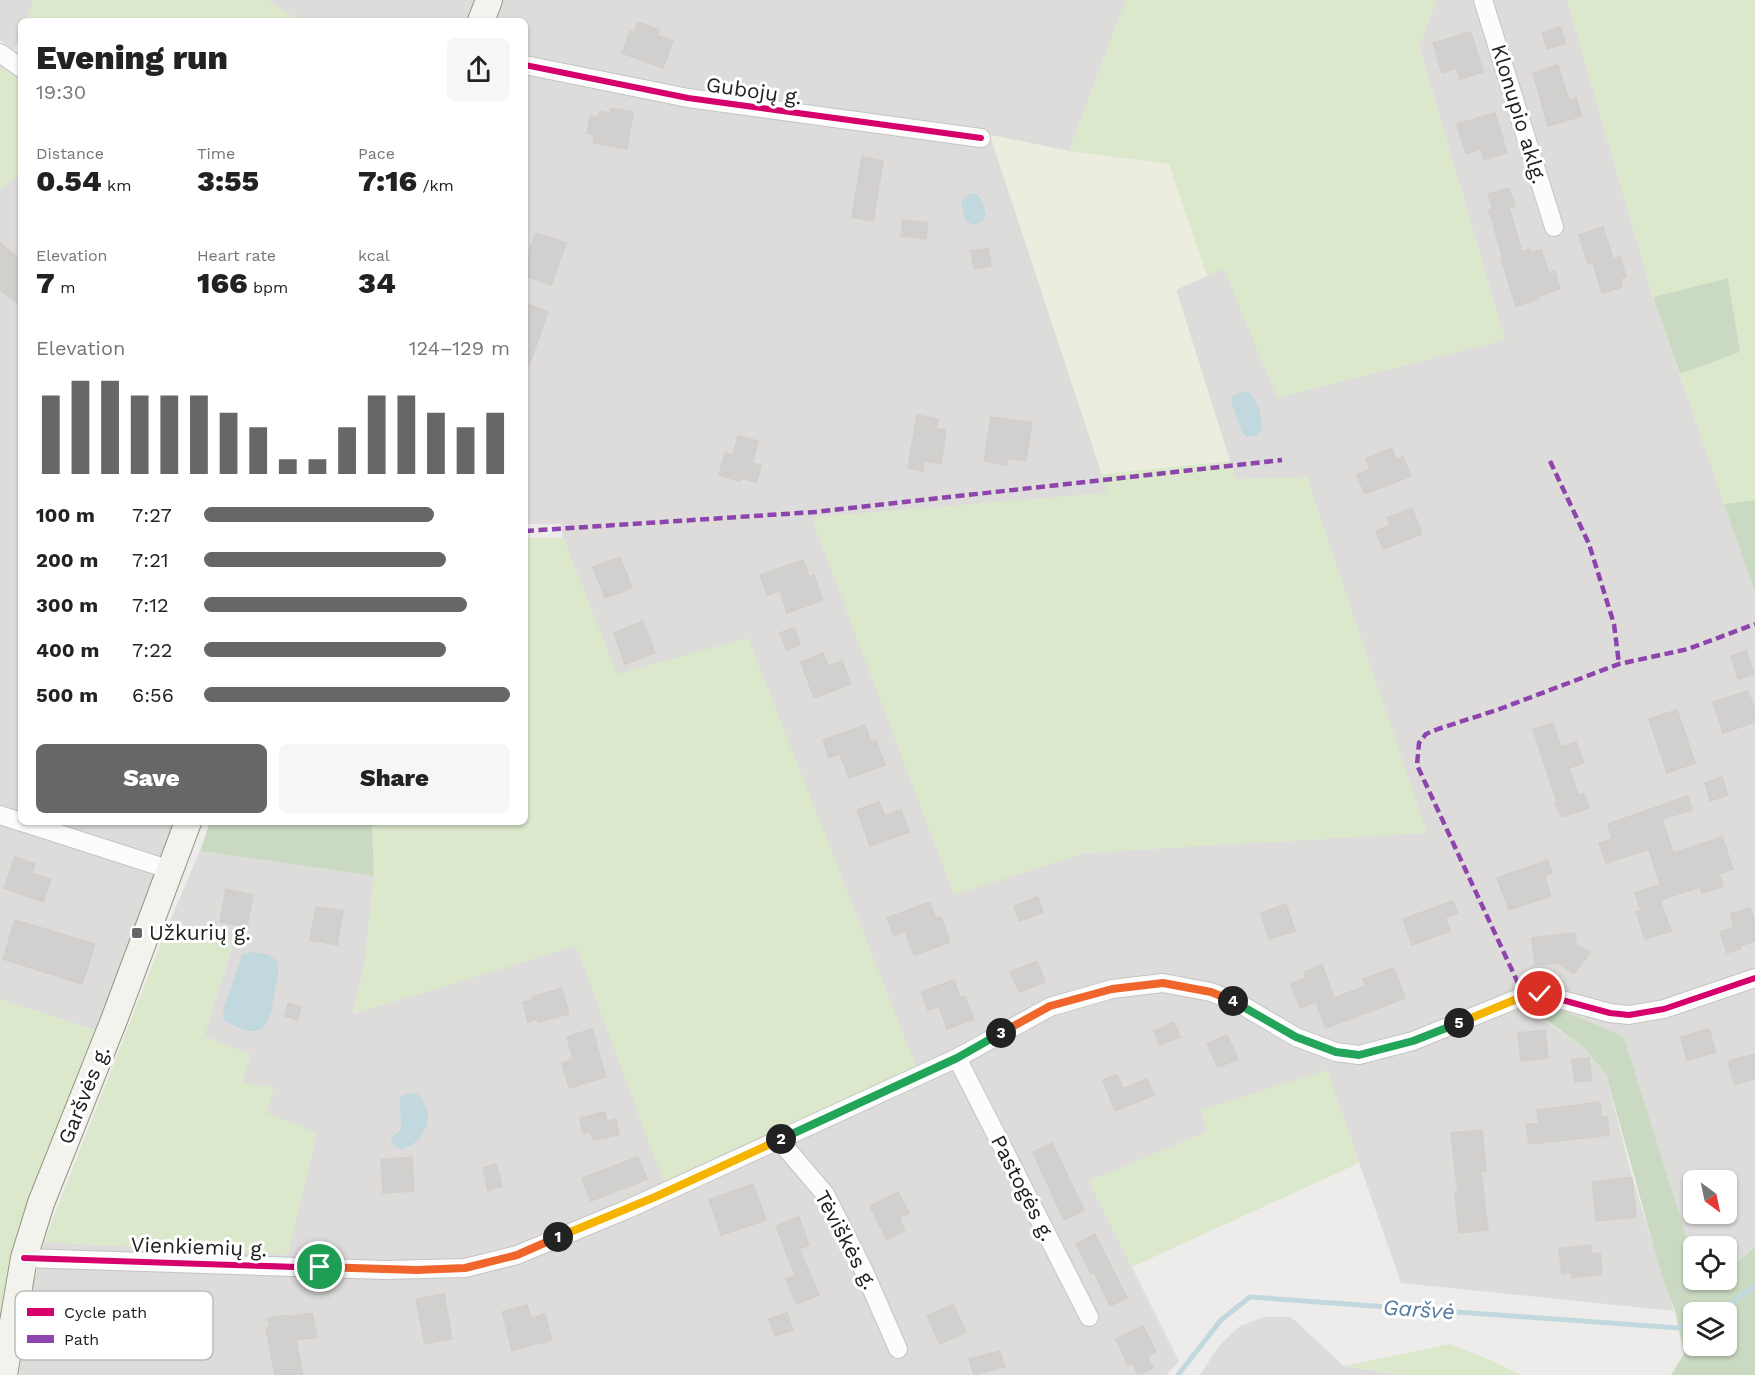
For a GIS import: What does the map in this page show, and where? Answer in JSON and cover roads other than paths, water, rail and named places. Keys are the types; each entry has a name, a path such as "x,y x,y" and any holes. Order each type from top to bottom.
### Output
{"main road":[{"path":"482,18 489,0"},
{"name":"Garšvės g.","path":"18,1291 24,1258 41,1203 114,1020 187,825"},
{"name":"Garšvės g.","path":"4,1375 15,1311"}],"street":[{"name":"Klonupio aklg.","path":"1483,0 1554,227"},
{"path":"0,53 18,66"},
{"name":"Gubojų g.","path":"528,66 688,98 981,138"},
{"path":"0,815 18,821"},
{"path":"31,825 171,870"},
{"name":"Vienkiemių g.","path":"24,1258 386,1270 465,1268 517,1255 637,1205 957,1058 1050,1006 1112,989 1163,983 1211,992 1240,1004 1296,1037 1336,1052 1359,1055 1413,1041 1524,996 1540,994 1610,1013 1629,1015 1664,1009 1755,978"},
{"name":"Pastogės g.","path":"957,1058 1089,1317"},
{"name":"Tėviškės g.","path":"779,1140 825,1194 863,1269 898,1349"}],"water":[{"path":"974,193 981,199 986,216 982,222 972,225 965,219 961,202"},
{"path":"1247,391 1257,402 1262,429 1256,436 1247,437 1242,432 1231,401 1235,395"},
{"path":"249,952 271,956 276,960 278,966 271,1012 263,1027 257,1031 249,1031 224,1020 223,1011 242,955"},
{"path":"417,1093 427,1110 426,1126 417,1141 401,1150 391,1143 392,1137 401,1130 401,1096"}],"waterway":[{"name":"Garšvė","path":"1732,1302 1755,1286"},
{"name":"Garšvė","path":"1178,1375 1221,1320 1250,1297 1679,1328 1683,1326"}],"place":[{"name":"Užkurių g.","path":"137,933"}]}
